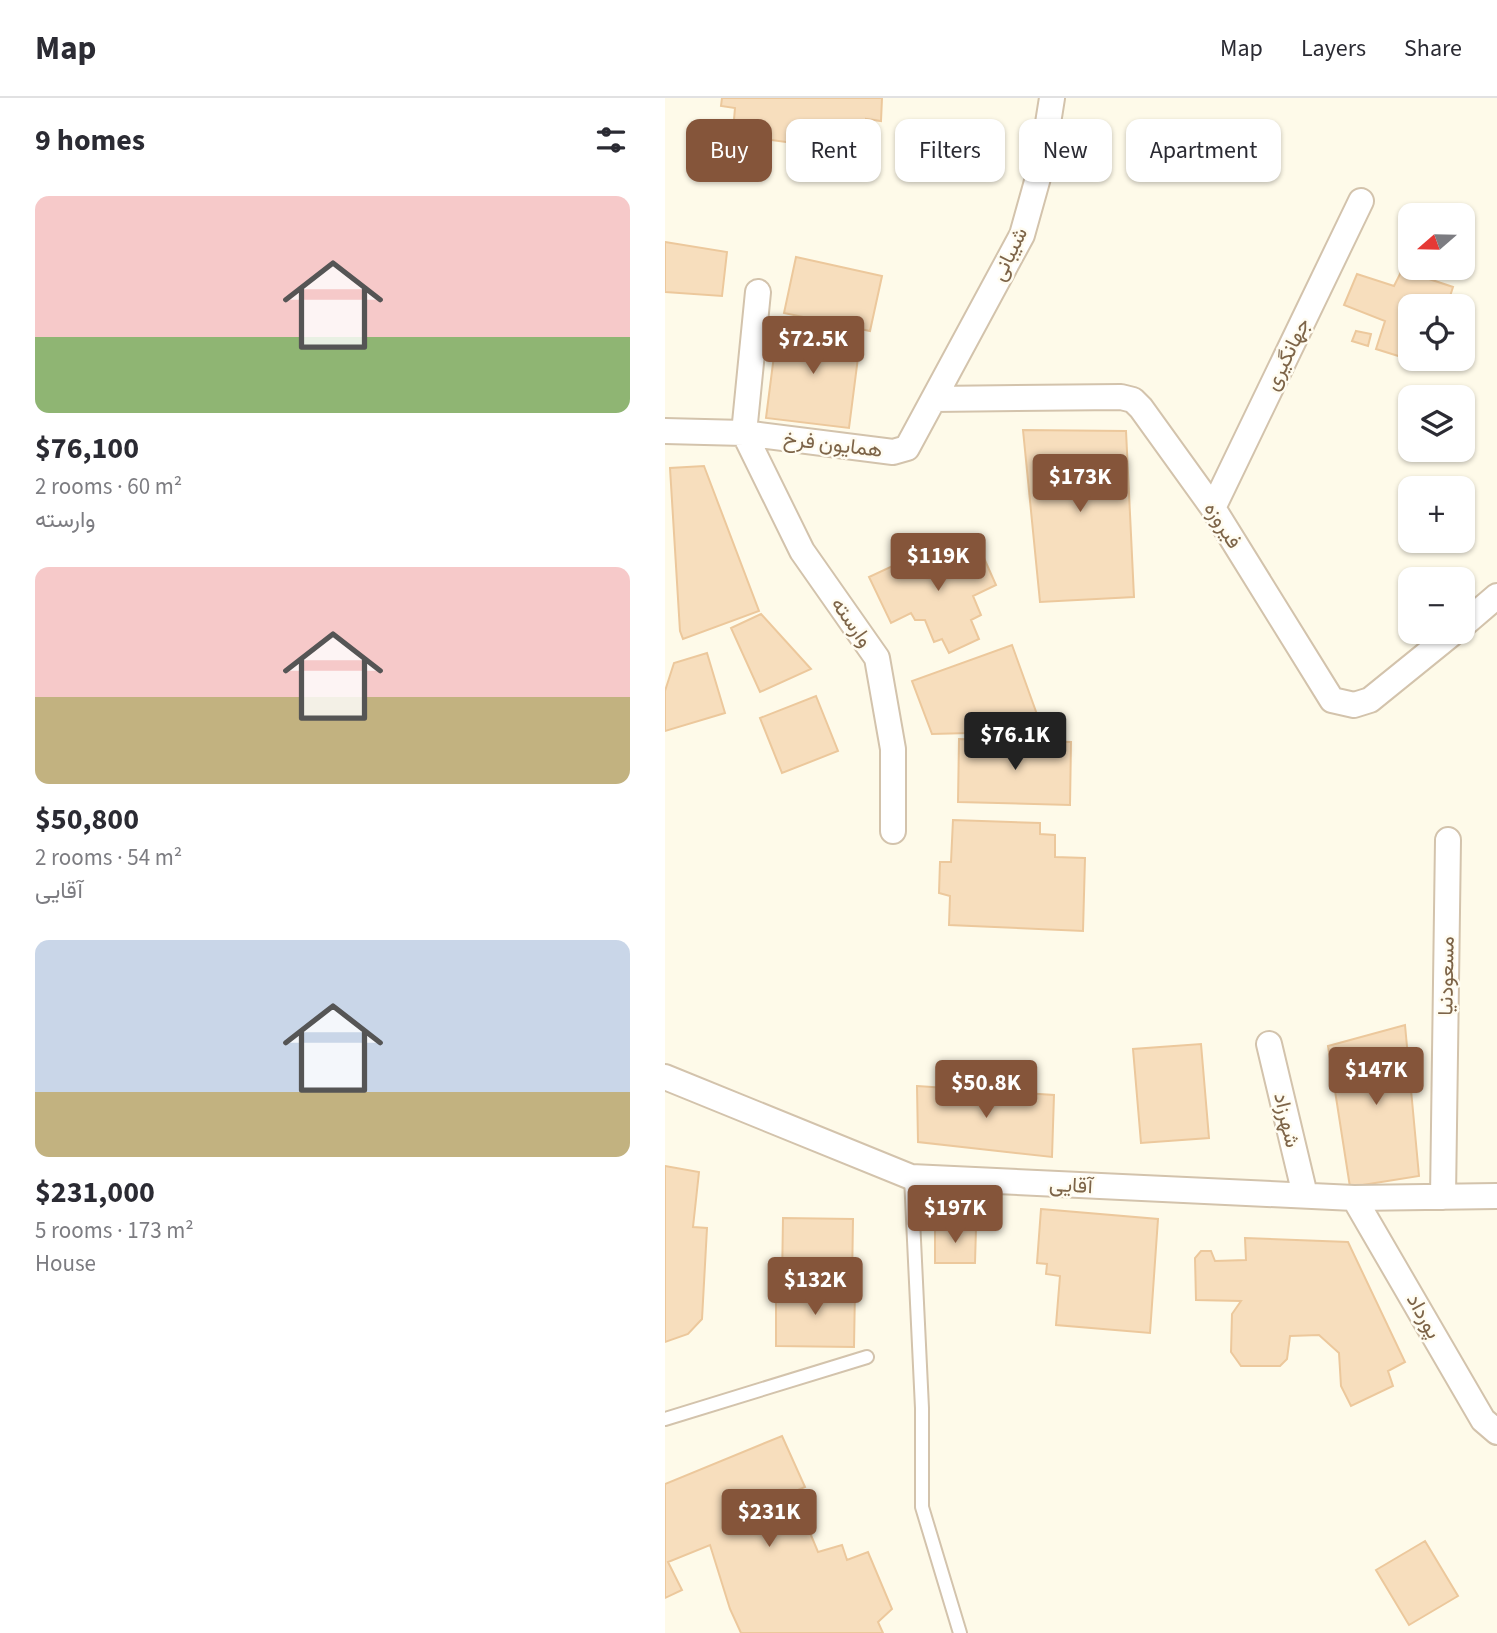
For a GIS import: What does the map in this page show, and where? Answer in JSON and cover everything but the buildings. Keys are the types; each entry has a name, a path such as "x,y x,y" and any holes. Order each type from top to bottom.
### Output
{"street":[{"name":"شیبانی","path":"934,399 1022,235 1041,167 1052,98"},
{"name":"جهانگیری","path":"1213,508 1360,201"},
{"path":"665,431 744,433 758,292"},
{"name":"فیروزه","path":"934,399 1121,397 1133,400 1213,508 1332,700 1354,705 1370,699 1439,644"},
{"name":"همایون فرخ","path":"744,433 900,451 907,448 934,399"},
{"name":"وارسته","path":"744,433 802,551 877,658 893,749 893,831"},
{"path":"1475,615 1497,596"},
{"name":"مسعودنیا","path":"1443,1197 1448,840"},
{"name":"شهرزاد","path":"1269,1044 1305,1195"},
{"name":"آقایی","path":"665,1077 911,1177 1354,1198 1497,1196"},
{"name":"پورداد","path":"1354,1198 1483,1420 1497,1432"}],"lane":[{"path":"911,1177 922,1408 922,1507 960,1633"},
{"path":"665,1419 867,1357"}]}
